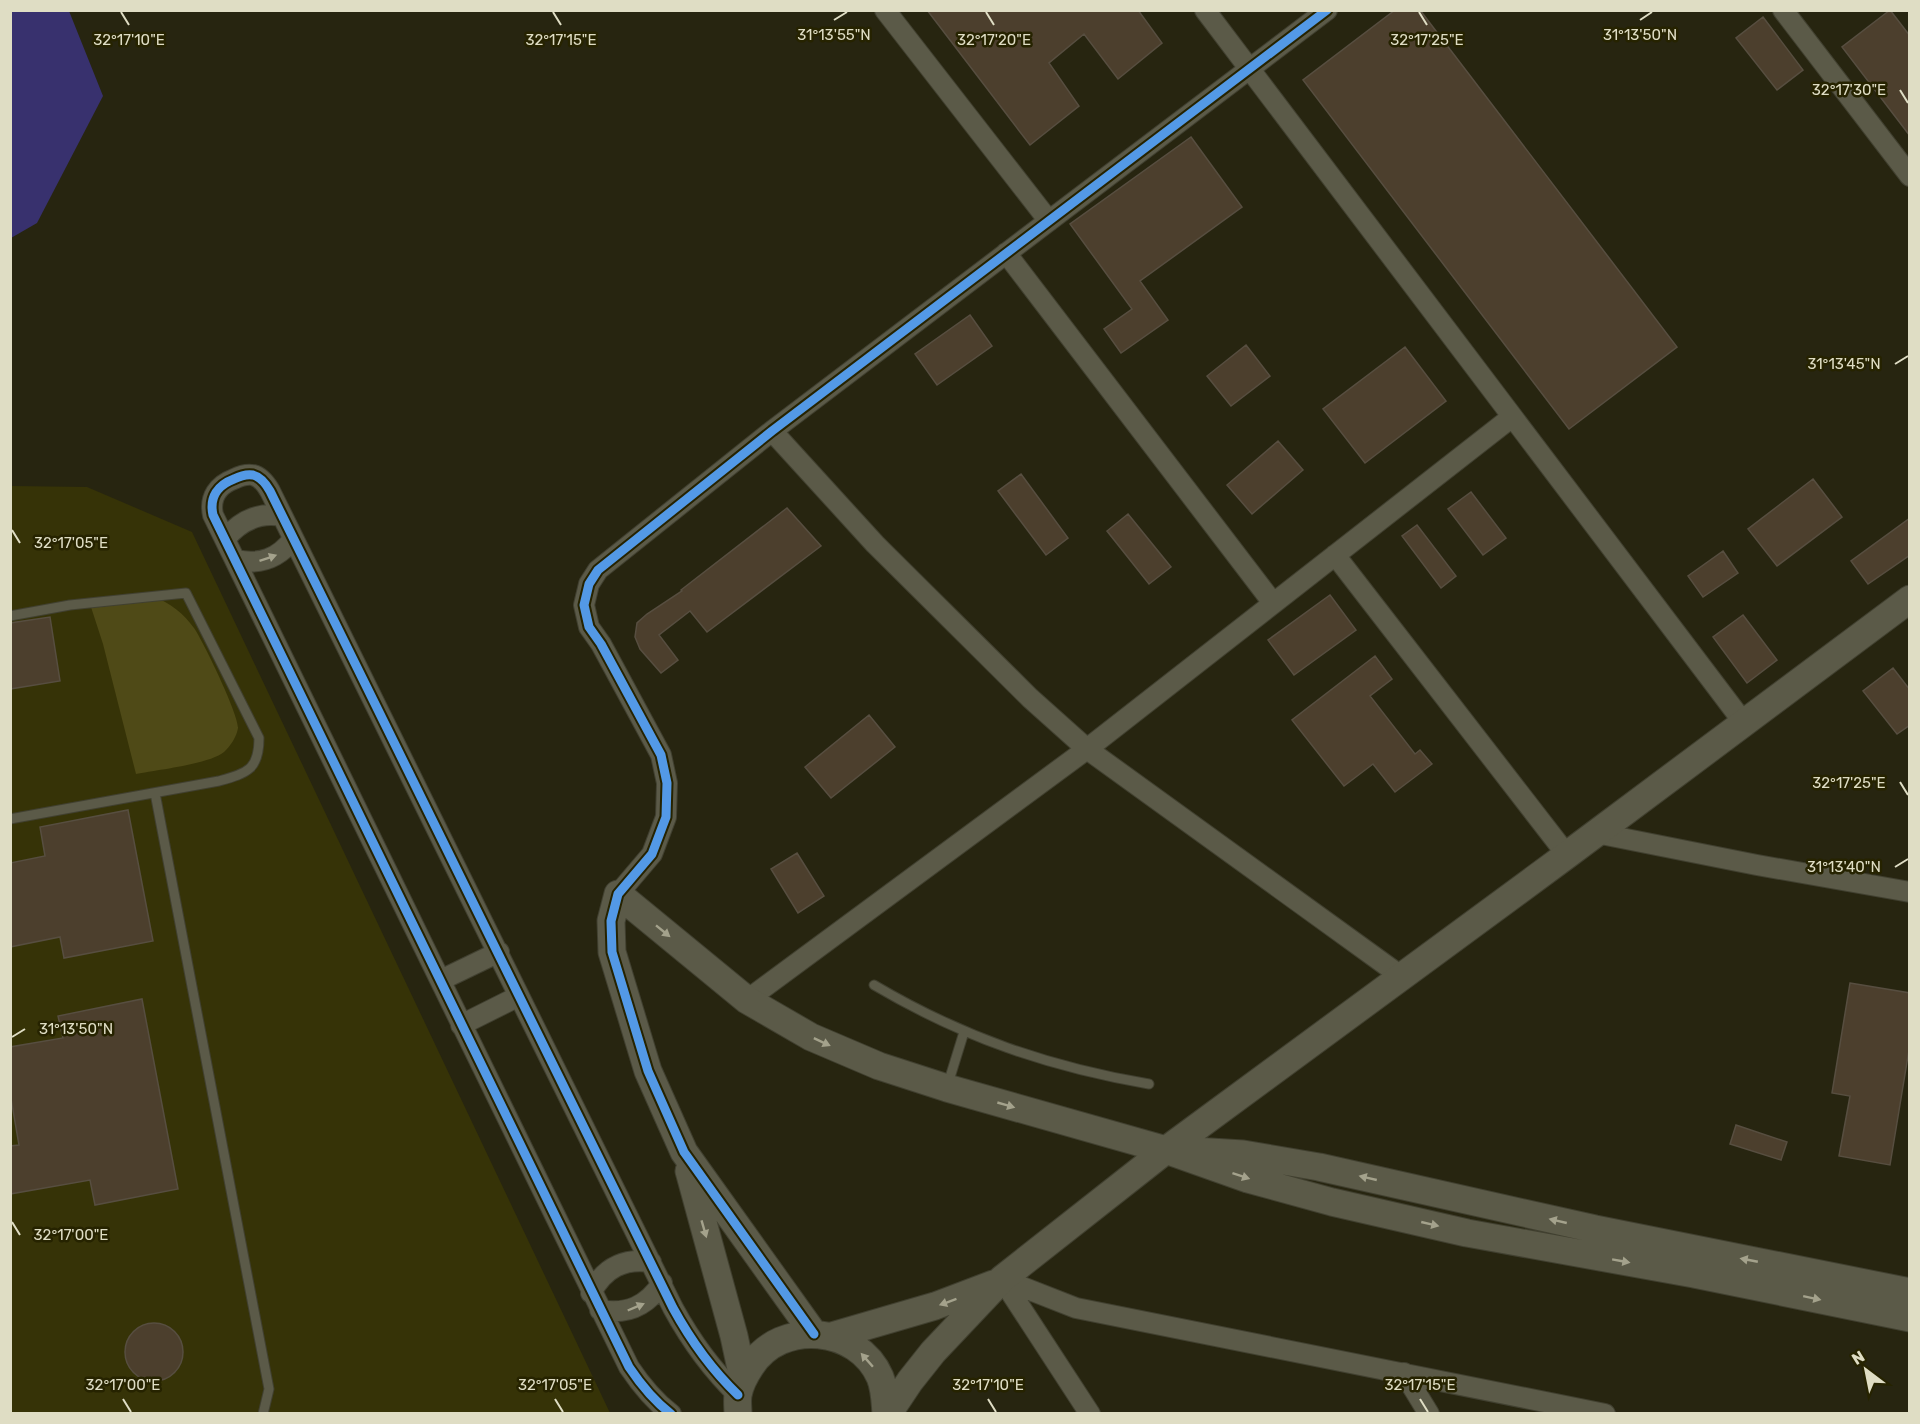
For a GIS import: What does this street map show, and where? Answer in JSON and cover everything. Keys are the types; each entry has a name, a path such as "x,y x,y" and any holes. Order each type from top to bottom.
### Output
{"street":[{"path":"885,10 1049,221"},
{"path":"1205,10 1744,723"},
{"path":"740,1396 734,1336 684,1152 648,1071 612,952 611,921 618,894 652,854 666,817 667,783 661,755 589,627 584,605 589,584 598,570 772,431 1327,10"},
{"path":"1783,10 1910,176"},
{"path":"1006,254 1274,603"},
{"path":"747,1000 1087,749 1512,417"},
{"path":"772,431 875,544 1030,698 1087,749 1401,976"},
{"path":"671,1413 658,1404 629,1367 213,514 211,506 217,489 227,481 253,475 264,482 499,952 673,1308 696,1347 719,1376 740,1396"},
{"path":"225,539 238,525 254,517 272,514 281,516"},
{"path":"236,560 258,562 268,560 287,548 294,540"},
{"path":"1335,555 1567,855"},
{"path":"887,1413 933,1352 1002,1280 1166,1150 1910,599"},
{"path":"1596,832 1757,865 1910,892"},
{"path":"618,894 747,1000 787,1024 845,1053 947,1089 1166,1150 1216,1169 1290,1191 1467,1233 1694,1274 1910,1318"},
{"path":"441,980 499,952"},
{"path":"461,1025 519,996"},
{"path":"1166,1150 1243,1154 1300,1163 1595,1229 1910,1292"},
{"path":"684,1152 823,1335 851,1345 868,1359 879,1376 887,1413"},
{"path":"596,1301 605,1273 615,1266 639,1261 651,1263"},
{"path":"740,1396 755,1359 772,1345 792,1336 823,1335 935,1306 1002,1280 1076,1308 1605,1413"},
{"path":"1002,1280 1090,1413"},
{"path":"596,1301 612,1312 636,1308 647,1302 662,1283"},
{"path":"1404,1373 1429,1413"}],"lane":[{"path":"10,616 70,605 186,593 259,738 259,753 253,765 240,775 219,781 10,819"},
{"path":"155,793 269,1389 263,1413"},
{"path":"874,985 964,1032 1000,1046 1064,1066 1149,1084"},
{"path":"947,1089 964,1032"}],"shaded area":[{"path":"11,10 69,11 103,96 37,223 11,238"},
{"path":"11,486 87,487 192,532 610,1413 11,1414"},
{"path":"155,597 166,602 186,618 194,628 227,694 238,728 231,744 217,756 195,763 136,774 103,644 90,604"}],"building":[{"path":"927,10 1138,10 1162,43 1118,79 1084,34 1049,63 1079,106 1030,145"},
{"path":"1395,10 1420,10 1677,347 1569,429 1303,80"},
{"path":"1890,10 1910,36 1910,136 1842,47"},
{"path":"1763,17 1803,70 1777,90 1736,38"},
{"path":"1191,137 1242,207 1140,281 1168,320 1121,353 1104,329 1132,309 1070,224"},
{"path":"970,315 992,346 937,385 915,354"},
{"path":"1246,345 1270,376 1231,406 1207,376"},
{"path":"1405,347 1446,401 1365,463 1323,409"},
{"path":"1278,441 1303,470 1252,514 1227,485"},
{"path":"1021,474 1068,538 1046,555 998,491"},
{"path":"1813,479 1842,517 1777,566 1748,529"},
{"path":"1471,492 1506,538 1483,555 1448,509"},
{"path":"787,508 821,546 707,632 690,611 659,635 678,660 661,673 640,649 635,637 637,623 682,591"},
{"path":"1128,514 1171,567 1149,584 1107,531"},
{"path":"1910,518 1910,555 1868,584 1851,561"},
{"path":"1417,525 1456,576 1441,588 1402,536"},
{"path":"1723,551 1738,573 1703,597 1688,576"},
{"path":"1330,595 1356,630 1294,675 1268,640"},
{"path":"1743,615 1777,660 1747,683 1713,637"},
{"path":"50,617 60,681 10,689 10,623"},
{"path":"1375,656 1392,679 1370,696 1415,754 1420,750 1432,764 1395,792 1373,764 1344,786 1292,720"},
{"path":"1893,668 1910,690 1910,725 1897,734 1863,691"},
{"path":"869,715 895,747 831,798 805,767"},
{"path":"128,810 153,941 64,958 60,937 10,947 10,863 45,856 40,827"},
{"path":"797,853 824,896 798,913 771,869"},
{"path":"1850,983 1910,993 1910,1044 1890,1165 1839,1156 1850,1096 1832,1093"},
{"path":"142,999 178,1189 95,1205 90,1180 10,1194 10,1146 19,1145 10,1093 10,1047 63,1038 58,1016"},
{"path":"1736,1125 1787,1142 1781,1160 1730,1144"},
{"path":"154,1323 165,1325 178,1336 183,1352 181,1363 170,1376 154,1381 143,1379 130,1368 125,1352 127,1341 138,1328"}],"cycle path":[{"path":"814,1334 684,1152 648,1071 612,952 611,921 618,894 652,854 666,817 667,783 661,755 601,644 589,627 584,605 589,584 598,570 772,431 1327,10"},
{"path":"671,1414 648,1392 629,1367 213,515 212,503 216,492 228,482 244,475 253,475 263,481 270,491 673,1308 702,1354 738,1395"}]}
